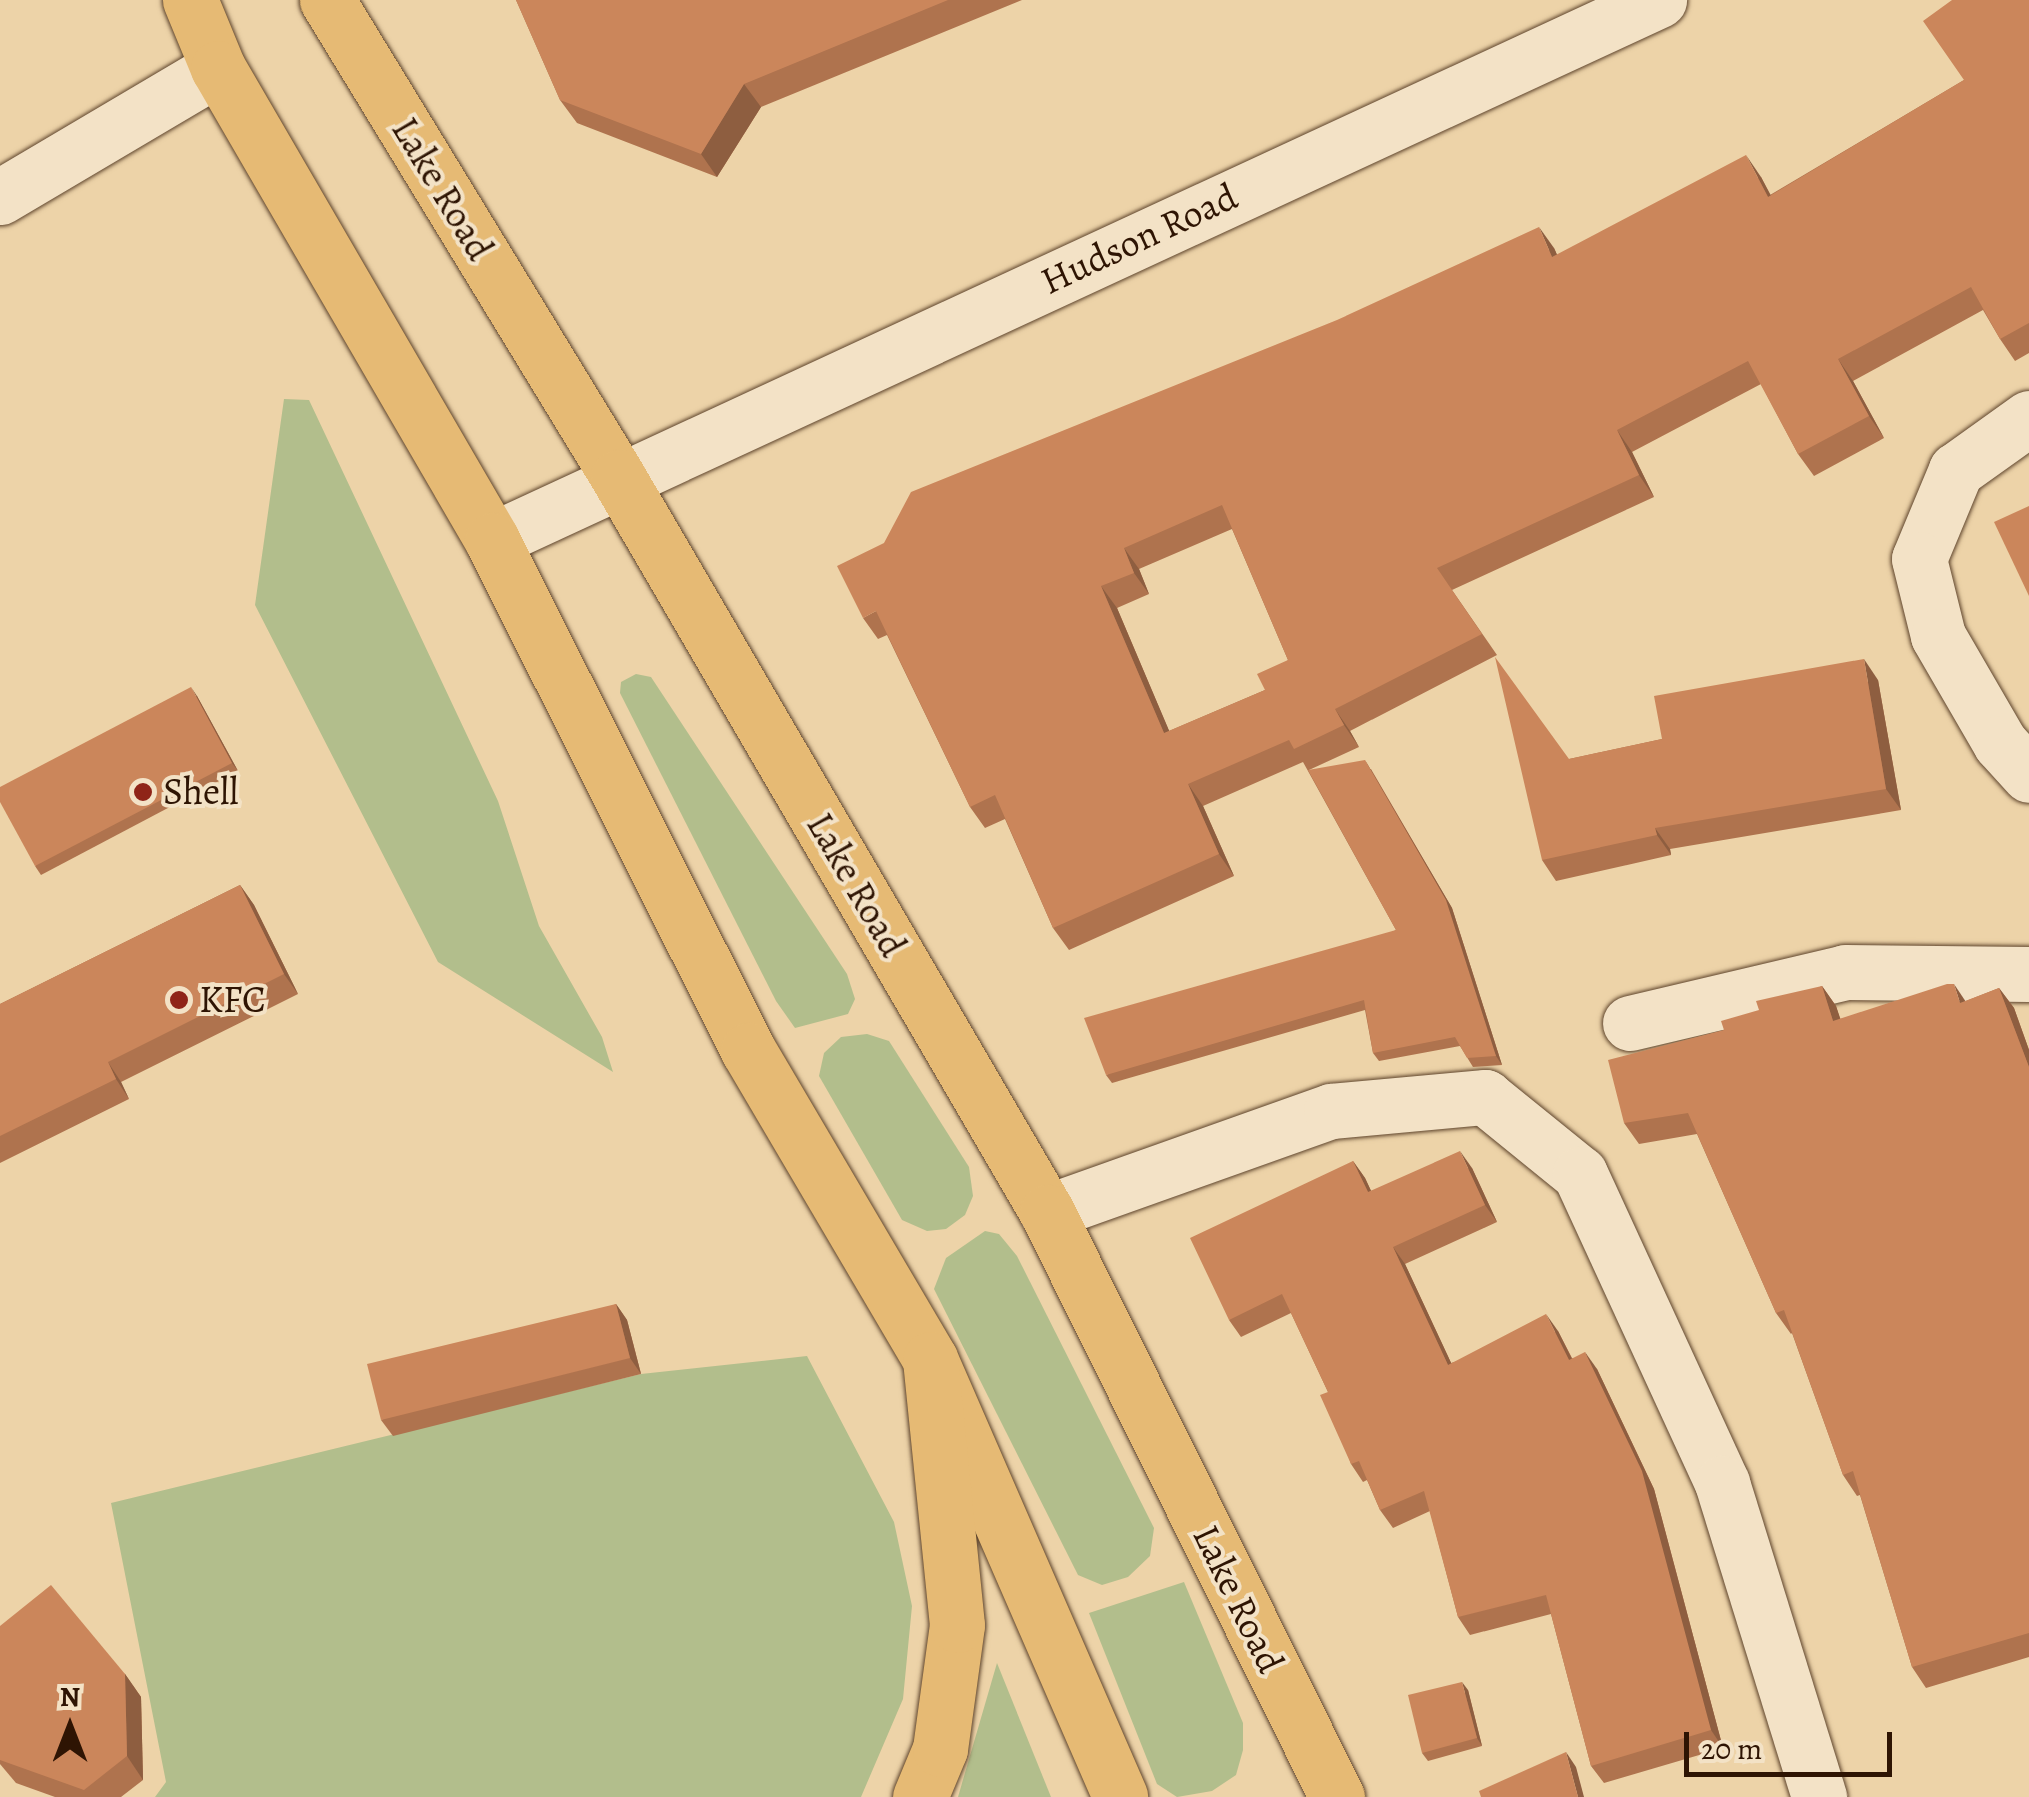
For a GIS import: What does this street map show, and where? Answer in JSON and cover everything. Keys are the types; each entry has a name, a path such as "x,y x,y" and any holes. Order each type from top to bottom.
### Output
{"main road":[{"path":"190,0 218,68 492,540 748,1050 930,1359 1120,1797"},
{"name":"Lake Road","path":"327,0 618,477 1047,1212 1336,1797"},
{"path":"920,1797 940,1749 957,1624 930,1359"}],"street":[{"name":"Hudson Road","path":"492,540 618,477 1659,0"},
{"path":"0,197 218,68"},
{"path":"2029,418 1956,470 1919,559 1938,636 2000,743 2029,774"},
{"path":"1630,1023 1844,972 2029,974"},
{"path":"1047,1212 1331,1111 1485,1097 1580,1174 1722,1483 1818,1797"}],"green space":[{"path":"284,399 309,400 498,801 539,926 602,1037 613,1072 438,962 255,605"},
{"path":"636,674 651,677 847,974 855,999 848,1014 795,1028 776,1001 620,693 621,682"},
{"path":"867,1034 889,1041 969,1167 973,1196 965,1215 946,1229 927,1231 902,1220 819,1076 824,1053 841,1037"},
{"path":"985,1231 999,1234 1017,1256 1154,1528 1150,1556 1128,1577 1102,1585 1078,1575 934,1289 946,1258"},
{"path":"807,1356 894,1522 912,1606 903,1699 861,1797 155,1797 166,1782 111,1503 641,1374"},
{"path":"1184,1582 1243,1723 1243,1750 1236,1775 1212,1791 1177,1797 1157,1784 1089,1613"},
{"path":"997,1663 1051,1797 958,1797"}],"building":[{"path":"516,0 948,0 744,84 701,154 560,100"},
{"path":"1952,0 2029,0 2029,323 2000,339 1971,287 1838,359 1869,416 1798,454 1748,361 1617,430 1639,475 1437,568 1482,634 1335,709 1344,725 1294,749 1289,740 1188,784 1219,854 1053,928 995,795 970,807 876,611 863,618 837,566 884,543 911,492 1337,320 1539,227 1552,257 1746,155 1768,197 1964,80 1923,21","holes":["1222,505 1288,660 1257,674 1265,690 1164,733 1101,586 1134,573 1124,548"]},
{"path":"2029,506 2029,596 1994,522"},
{"path":"1495,657 1569,759 1662,739 1654,696 1864,659 1886,789 1655,828 1657,835 1542,860"},
{"path":"191,687 232,763 35,866 0,802 0,787"},
{"path":"1365,760 1446,900 1496,1056 1467,1058 1455,1037 1373,1053 1364,1000 1106,1075 1084,1018 1396,930 1308,770"},
{"path":"240,885 284,974 108,1062 116,1079 0,1136 0,1004"},
{"path":"1954,984 1960,1003 1999,988 2029,1067 2029,1633 1912,1667 1853,1471 1843,1475 1784,1310 1776,1313 1688,1113 1624,1123 1608,1060 1724,1030 1721,1021 1759,1010 1756,1001 1822,986 1833,1021"},
{"path":"1460,1151 1485,1205 1393,1247 1448,1365 1546,1314 1569,1360 1585,1352 1642,1471 1711,1730 1591,1766 1546,1595 1458,1617 1424,1491 1380,1510 1359,1461 1351,1464 1320,1395 1328,1392 1282,1294 1229,1320 1190,1238 1353,1161 1368,1192"},
{"path":"616,1304 630,1358 381,1420 367,1364"},
{"path":"51,1585 125,1674 127,1756 84,1790 0,1760 0,1626"},
{"path":"1462,1682 1477,1738 1422,1753 1408,1695"},
{"path":"1566,1752 1578,1797 1481,1797 1479,1791"}],"place":[{"name":"Shell","path":"143,792"},
{"name":"KFC","path":"179,1000"}]}
